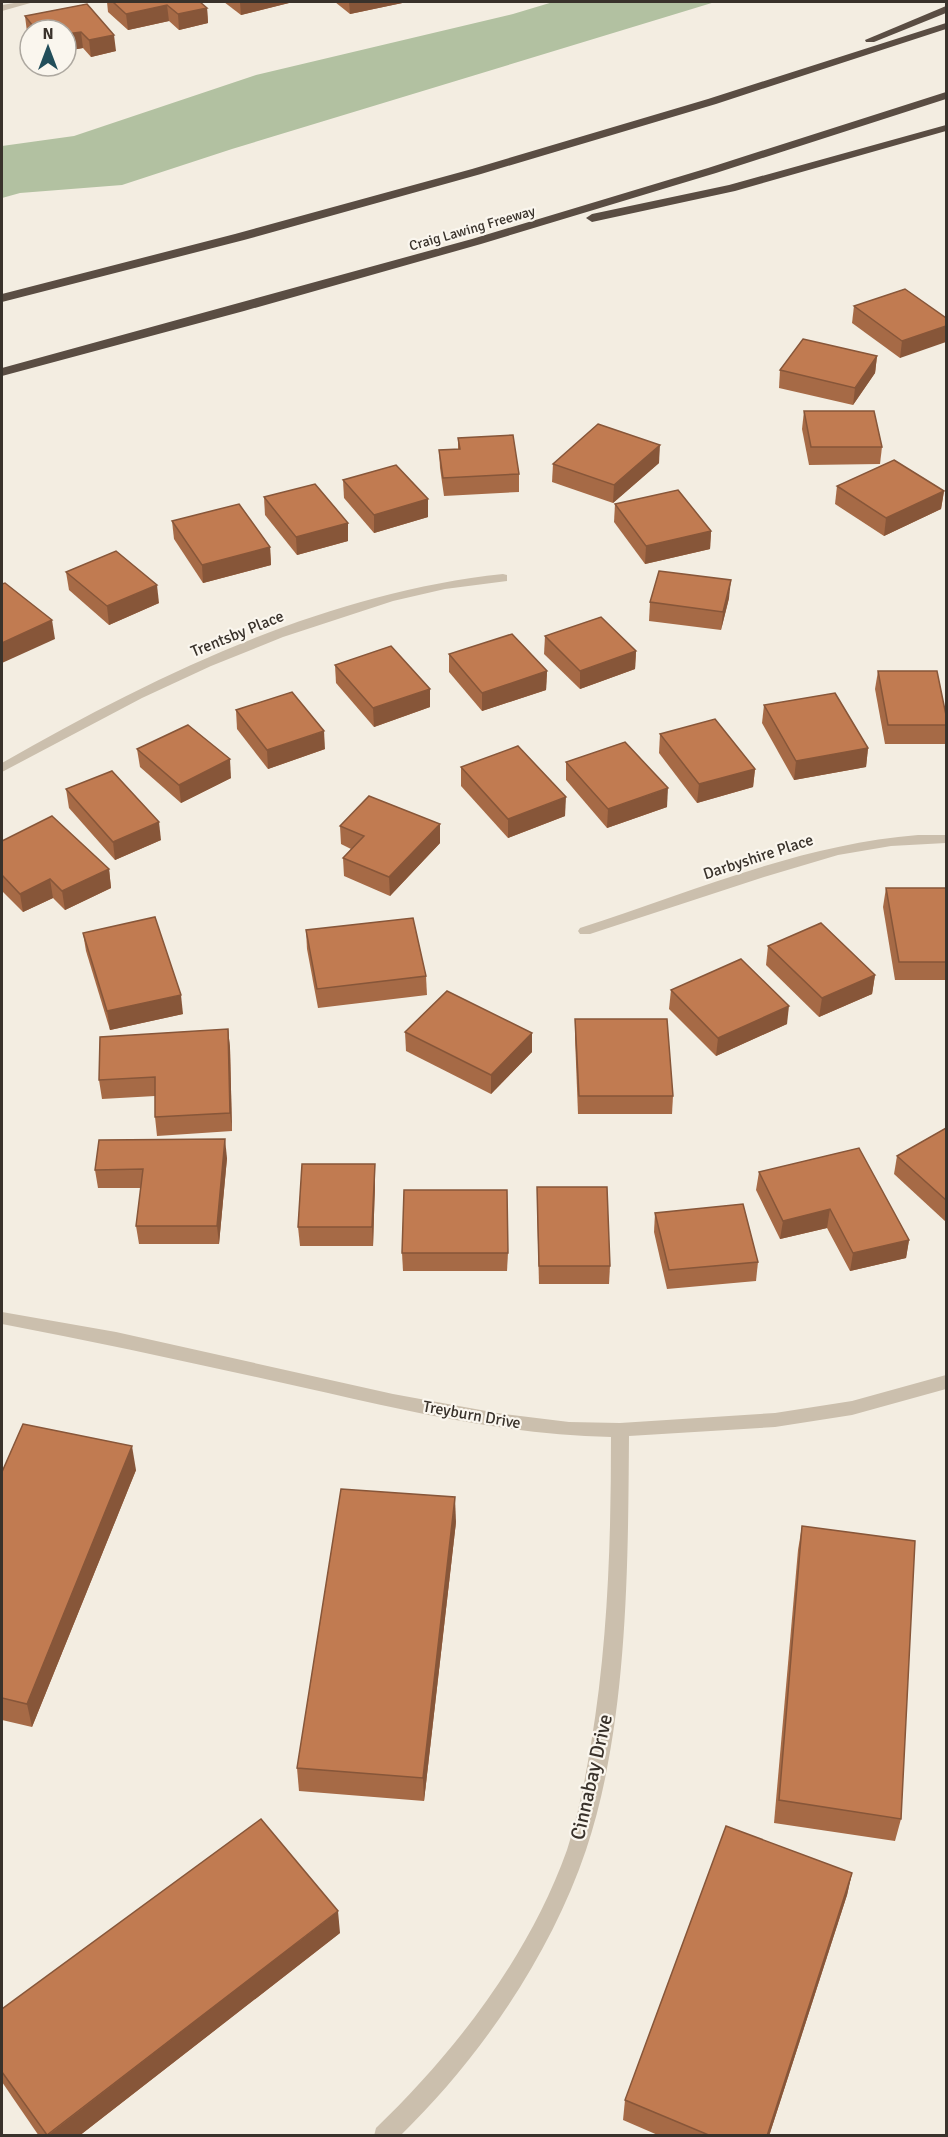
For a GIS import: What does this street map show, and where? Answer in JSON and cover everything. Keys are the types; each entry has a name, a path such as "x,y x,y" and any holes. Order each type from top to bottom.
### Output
{"highway":[{"path":"753,88 946,9"},
{"path":"2,298 349,207 753,88 946,27"},
{"name":"Craig Lawing Freeway","path":"2,372 234,312 470,245 803,143 946,95"},
{"path":"470,245 731,188 946,128"}],"street":[{"path":"2,8 30,2"},
{"name":"Trentsby Place","path":"2,768 87,719 181,674 252,644 311,622 396,595 457,582 503,578"},
{"name":"Darbyshire Place","path":"585,932 832,851 902,840 946,840"},
{"name":"Treyburn Drive","path":"2,1318 116,1339 393,1401 497,1420 569,1429 620,1430 776,1420 852,1408 946,1382"},
{"name":"Cinnabay Drive","path":"384,2136 430,2090 484,2020 529,1951 563,1883 585,1819 608,1702 620,1555 620,1430"}],"green space":[{"path":"553,2 715,2 232,149 122,185 20,193 2,198 2,146 74,136 256,75 513,14"}],"building":[{"path":"113,2 200,2 207,8 178,14 167,5 126,14"},
{"path":"87,4 114,35 89,40 81,32 78,32 78,18 27,18 25,16"},
{"path":"905,289 946,318 946,326 902,341 854,306"},
{"path":"803,339 877,356 855,388 780,370"},
{"path":"804,411 874,411 882,447 811,447"},
{"path":"598,424 660,445 614,485 553,464"},
{"path":"513,435 519,474 443,478 439,450 460,449 458,438"},
{"path":"894,460 944,491 886,518 837,486"},
{"path":"396,465 428,499 374,515 343,480"},
{"path":"315,484 348,523 296,537 264,497"},
{"path":"678,490 711,531 646,546 615,504"},
{"path":"239,504 270,547 202,565 172,521"},
{"path":"116,551 157,585 107,606 66,572"},
{"path":"659,571 731,580 723,612 650,602"},
{"path":"5,583 52,620 2,643 2,584"},
{"path":"601,617 636,651 580,671 545,636"},
{"path":"512,634 547,671 482,693 449,654"},
{"path":"391,646 430,689 373,708 335,665"},
{"path":"878,671 937,671 946,725 888,725"},
{"path":"292,692 324,731 267,750 236,710"},
{"path":"835,693 868,748 796,761 764,705"},
{"path":"715,719 755,769 699,784 660,734"},
{"path":"188,725 230,759 179,785 137,749"},
{"path":"625,742 668,788 608,809 566,762"},
{"path":"518,746 566,797 508,819 461,767"},
{"path":"112,771 159,822 113,842 66,789"},
{"path":"369,796 440,824 389,877 343,858 364,836 340,826"},
{"path":"52,816 109,869 62,891 50,879 20,894 2,875 2,841"},
{"path":"886,888 946,888 946,962 899,962"},
{"path":"155,917 181,995 107,1011 83,933"},
{"path":"413,918 426,976 317,989 306,930"},
{"path":"821,923 875,975 822,998 768,946"},
{"path":"741,959 789,1006 718,1038 671,990"},
{"path":"447,991 532,1033 491,1075 405,1032"},
{"path":"575,1019 667,1019 673,1096 579,1096"},
{"path":"228,1029 230,1113 155,1117 155,1077 99,1080 100,1037"},
{"path":"946,1128 946,1200 897,1156"},
{"path":"225,1139 217,1226 136,1226 143,1169 95,1170 99,1140"},
{"path":"859,1148 909,1240 853,1253 830,1209 783,1221 759,1172"},
{"path":"302,1164 375,1164 372,1227 298,1227"},
{"path":"537,1187 607,1187 610,1266 539,1266"},
{"path":"404,1190 507,1190 508,1253 402,1253"},
{"path":"743,1204 758,1262 669,1270 655,1213"},
{"path":"23,1424 132,1446 27,1704 2,1698 2,1472"},
{"path":"341,1489 455,1497 423,1778 297,1768"},
{"path":"802,1526 915,1541 901,1819 779,1800"},
{"path":"261,1819 338,1911 47,2135 2,2072 2,2009"},
{"path":"726,1826 852,1873 767,2136 711,2136 625,2100"}]}
